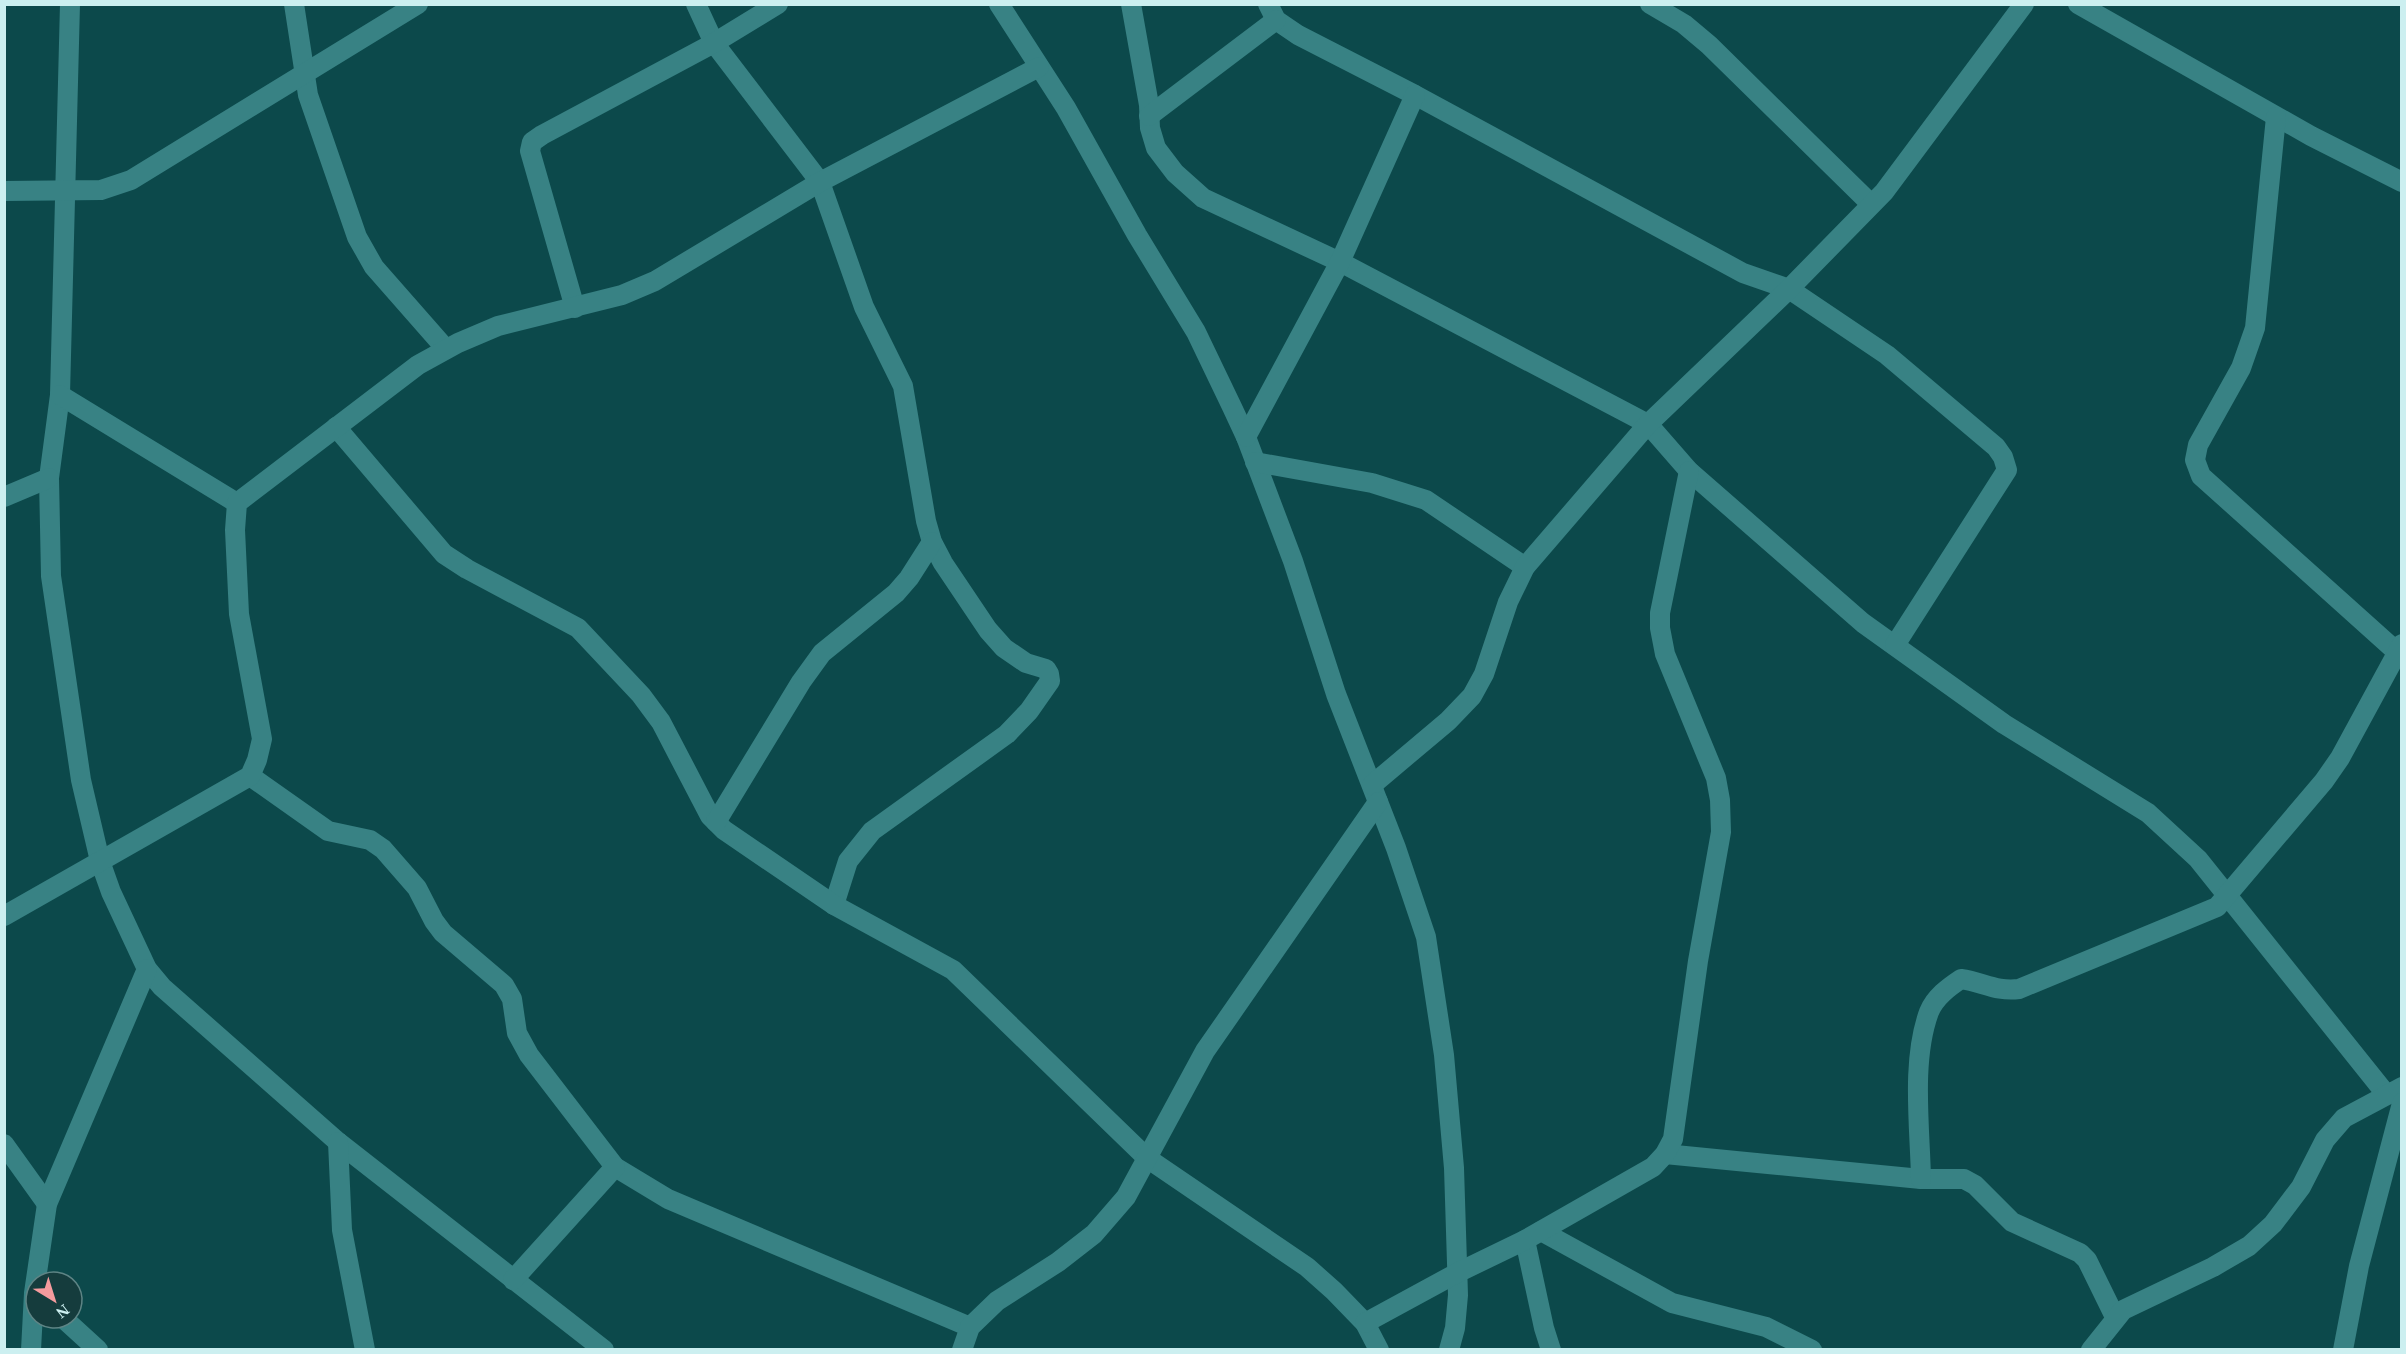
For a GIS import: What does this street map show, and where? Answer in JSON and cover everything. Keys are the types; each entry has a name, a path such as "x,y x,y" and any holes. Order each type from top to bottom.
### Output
{"street":[{"path":"70,4 60,395 49,478 51,576 81,780 100,861 111,892 147,969 162,987 338,1142 604,1350"},
{"path":"294,4 308,95 357,237 374,267 446,349"},
{"path":"4,190 101,190 131,180 306,75 418,4"},
{"path":"696,4 714,43 820,182 864,307 903,386 926,521 932,542 943,563 988,630 1004,648 1026,663 1046,669 1049,674 1050,681 1029,711 1007,734 872,831 848,861 834,904"},
{"path":"575,308 530,151 532,142 714,43 778,4"},
{"path":"999,4 1066,108 1137,235 1196,332 1246,437 1293,561 1336,694 1375,794 1426,937 1444,1055 1454,1168 1458,1295 1455,1328 1449,1350"},
{"path":"1131,4 1150,128 1156,148 1175,173 1203,198 1340,262 1648,424 1689,471 1863,623 2004,724 2148,813 2198,859 2396,1095"},
{"path":"1650,4 1684,24 1709,45 1871,204"},
{"path":"962,1350 970,1327 997,1301 1059,1262 1095,1234 1126,1197 1205,1051 1375,794 1472,696 1484,674 1508,602 1525,567 1648,424 1789,289 1871,204 1910,159 2024,4"},
{"path":"2078,4 2276,117 2402,182"},
{"path":"1149,116 1272,12 1299,35 1743,273 1789,289 1887,355 1996,447 2007,470 1895,645"},
{"path":"4,916 250,776 262,739 239,614 235,530 237,503 418,365 446,349 498,326 622,295 655,281 820,182 1039,67"},
{"path":"1246,437 1340,262 1414,95"},
{"path":"1921,1179 1919,1081 1922,1044 1930,1010 1938,997 1961,979 1975,981 2004,991 2019,989 2205,913 2217,906 2335,766 2399,648 2201,476 2195,460 2198,445 2241,368 2255,328 2276,117"},
{"path":"60,395 237,503"},
{"path":"336,427 444,554 467,569 578,628 641,695 661,722 710,816 724,830 834,904 959,975 1146,1158 1307,1267 1334,1290 1365,1323 1379,1350"},
{"path":"1255,462 1372,483 1426,500 1525,567"},
{"path":"1365,1323 1457,1272 1533,1235 1653,1167 1665,1154 1673,1139 1698,961 1721,832 1720,801 1716,778 1665,654 1660,628 1660,613 1689,471"},
{"path":"4,497 49,478"},
{"path":"716,822 801,682 822,653 896,592 909,578 932,542"},
{"path":"250,776 328,831 370,840 383,849 417,888 443,933 504,984 512,999 517,1033 529,1055 615,1167 668,1199 970,1327"},
{"path":"38,1270 47,1204 147,969"},
{"path":"2091,1350 2115,1317 2123,1310 2213,1267 2248,1246 2273,1224 2301,1187 2325,1140 2344,1118 2396,1095"},
{"path":"2343,1350 2396,1095"},
{"path":"338,1142 342,1230 365,1350"},
{"path":"4,1144 47,1204"},
{"path":"1665,1154 1921,1179 1964,1179 1976,1185 2012,1222 2080,1253 2087,1260 2115,1317"},
{"path":"513,1280 615,1167"},
{"path":"1533,1235 1544,1328 1551,1350"},
{"path":"1533,1235 1672,1303 1766,1327 1812,1350"},
{"path":"31,1350 32,1330"},
{"path":"76,1330 98,1350"}]}
